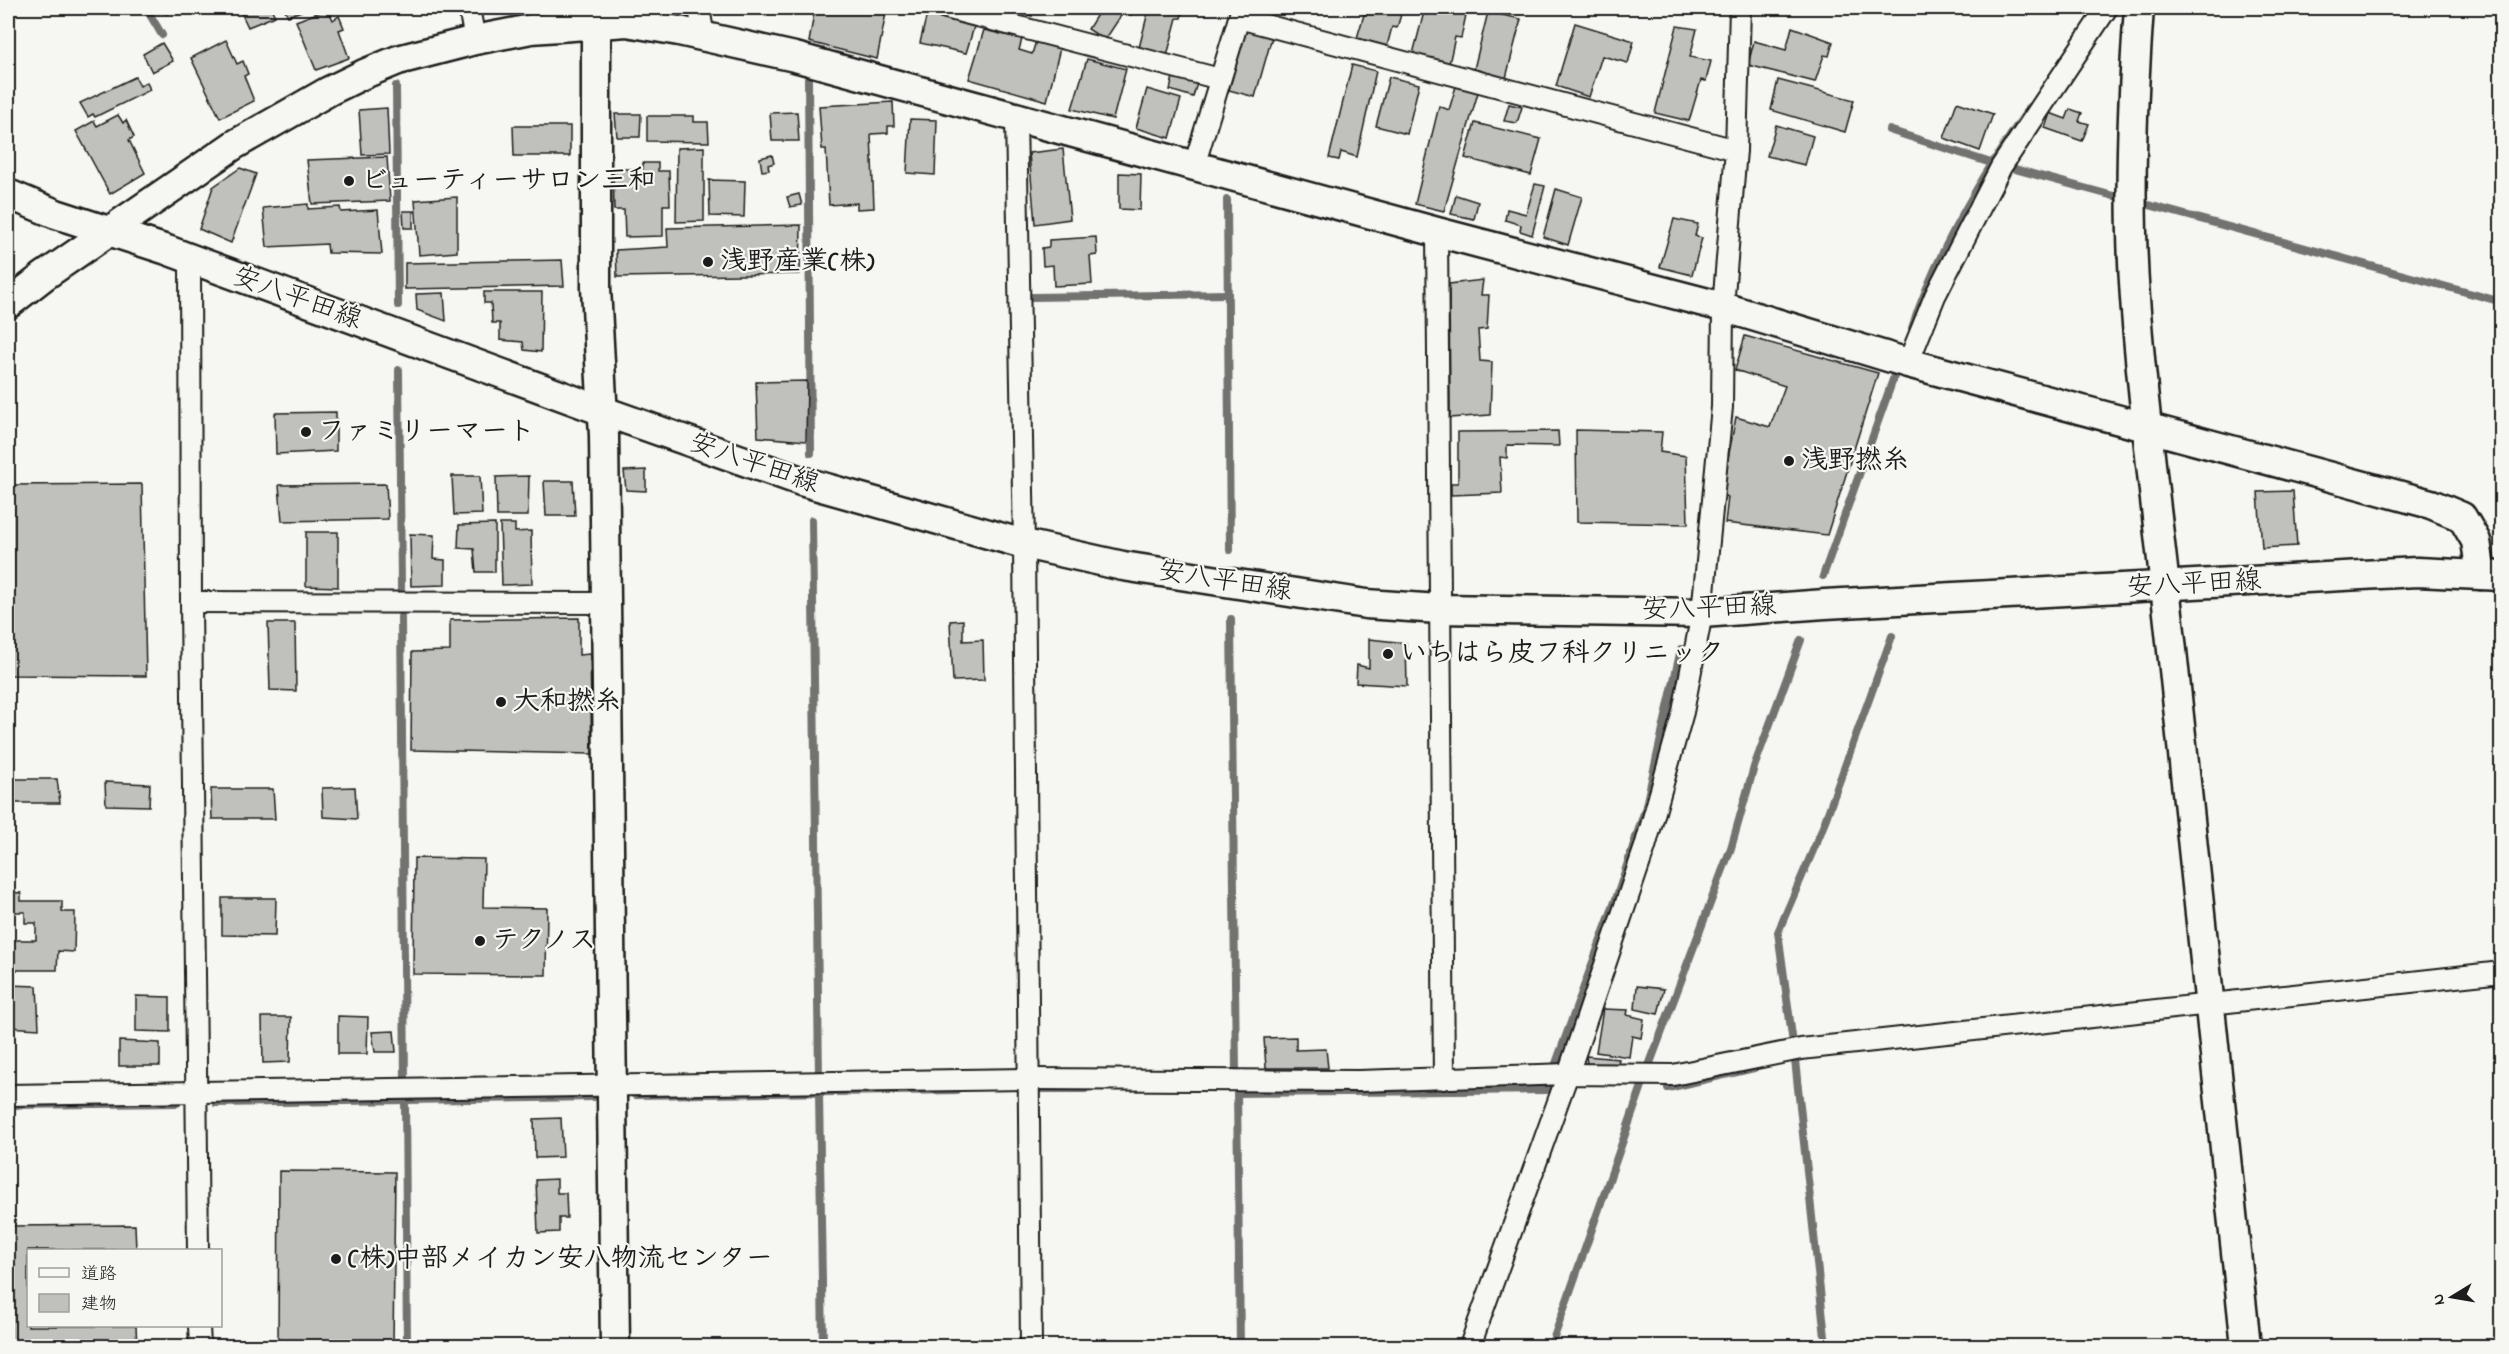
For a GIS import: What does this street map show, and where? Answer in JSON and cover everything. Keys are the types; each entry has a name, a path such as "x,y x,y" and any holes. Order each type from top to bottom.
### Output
{"street":[{"path":"469,8 475,40"},
{"path":"699,8 704,37"},
{"path":"946,8 1220,79"},
{"path":"1470,1347 1568,1074 1645,847 1683,712 1702,613 1722,407 1723,307 1736,150 1740,8"},
{"path":"1908,363 1935,296 2001,167 2107,8"},
{"path":"2139,8 2132,109 2135,296 2146,426 2166,587 2246,1347"},
{"path":"1194,166 1241,13 1736,150"},
{"path":"607,15 596,288 603,411 615,1347"},
{"path":"8,304 234,146 328,92 398,60 475,40 607,15 627,22 795,57 1437,232 1723,307 1908,363 2431,504 2462,517 2476,541 2491,576"},
{"path":"1016,118 1024,544 1031,1347"},
{"name":"安八平田線","path":"8,194 801,481 1024,544 1123,566 1366,604 1439,609 1702,613 1825,604 2417,572 2491,576"},
{"path":"1437,232 1444,1079"},
{"path":"190,259 198,1249"},
{"path":"191,602 606,603"},
{"path":"8,1095 1029,1079 1444,1079 1568,1074 1673,1075 1801,1049 2502,972"},
{"path":"199,1327 200,1347"}],"building":[{"path":"162,8 179,8 166,14"},
{"path":"239,8 271,8 275,16 248,27"},
{"path":"284,8 309,8 288,16"},
{"path":"386,8 414,8 387,13"},
{"path":"481,8 515,8 482,14"},
{"path":"691,8 693,20 644,9"},
{"path":"744,8 771,8 770,14"},
{"path":"815,8 887,8 877,59 809,42"},
{"path":"991,8 1034,8 1032,16 1008,9 1007,14"},
{"path":"1101,8 1137,8 1131,15 1124,11 1105,40 1088,29"},
{"path":"1149,8 1184,8 1181,18 1177,18 1167,56 1139,48"},
{"path":"1366,8 1394,8 1402,11 1397,28 1392,27 1387,46 1357,38"},
{"path":"1425,8 1440,8 1466,15 1461,38 1455,37 1449,64 1413,54"},
{"path":"1493,8 1522,8 1520,14"},
{"path":"328,9 333,20 339,16 344,28 339,30 349,58 316,70 296,21"},
{"path":"1488,12 1521,19 1506,78 1474,69"},
{"path":"927,14 974,27 966,53 920,43"},
{"path":"1575,23 1634,41 1628,63 1602,56 1589,97 1556,86"},
{"path":"1677,26 1697,29 1690,57 1711,61 1706,81 1701,80 1689,121 1655,113"},
{"path":"1792,27 1833,42 1829,56 1824,55 1815,82 1748,65 1754,41 1786,50"},
{"path":"984,30 1022,39 1019,50 1032,54 1036,41 1060,48 1047,101 969,79"},
{"path":"1246,30 1272,37 1255,97 1229,90"},
{"path":"226,40 237,64 243,61 248,74 244,76 254,101 220,118 191,58"},
{"path":"162,43 173,61 152,72 143,54"},
{"path":"1087,59 1126,69 1113,119 1072,109"},
{"path":"1352,65 1376,71 1357,157 1341,152 1339,160 1329,158"},
{"path":"135,77 140,86 147,82 150,90 95,117 93,114 88,117 80,103"},
{"path":"1173,77 1197,83 1193,97 1170,90"},
{"path":"1389,77 1419,84 1407,134 1376,126"},
{"path":"1778,80 1854,100 1845,132 1771,110"},
{"path":"1457,83 1479,89 1444,211 1415,204 1439,106 1449,110"},
{"path":"1147,89 1181,99 1170,138 1136,128"},
{"path":"893,102 894,126 888,126 888,133 871,134 874,208 857,209 857,203 829,205 826,149 822,149 819,106"},
{"path":"1957,102 1993,114 1980,151 1944,138"},
{"path":"1509,104 1522,107 1517,123 1504,121"},
{"path":"387,108 389,154 362,155 359,110"},
{"path":"2070,109 2082,113 2079,121 2089,124 2082,141 2045,128 2050,113 2066,119"},
{"path":"797,112 799,141 772,141 770,113"},
{"path":"615,114 641,114 640,137 617,137"},
{"path":"118,115 123,123 126,120 134,137 129,140 145,173 110,194 76,131 94,121 97,126"},
{"path":"647,116 694,116 694,122 708,122 709,142 647,141"},
{"path":"910,119 937,120 935,175 907,173"},
{"path":"1475,123 1541,139 1531,175 1465,158"},
{"path":"1776,125 1813,136 1805,165 1767,156"},
{"path":"513,126 570,126 570,156 514,156"},
{"path":"704,147 704,221 676,222 677,148"},
{"path":"1063,149 1070,219 1035,224 1029,153"},
{"path":"772,155 774,163 768,165 769,170 762,171 760,158"},
{"name":"ビューティーサロン三和","path":"387,157 390,201 312,204 307,160"},
{"path":"643,163 658,163 658,171 669,171 670,205 663,205 663,236 625,237 624,210 614,210 613,169 643,169"},
{"path":"240,168 256,174 231,243 199,229 213,187"},
{"path":"1119,173 1141,174 1140,210 1119,209"},
{"path":"709,180 745,181 744,217 710,216"},
{"path":"1535,184 1545,186 1532,235 1520,231 1521,225 1505,220 1507,209 1526,214"},
{"path":"1556,189 1582,197 1568,245 1543,237"},
{"path":"799,194 802,205 790,207 787,197"},
{"path":"1456,195 1478,202 1474,219 1451,214"},
{"path":"457,197 457,252 419,255 415,200"},
{"path":"308,204 308,209 340,207 341,212 378,210 382,254 328,253 327,244 267,247 263,208"},
{"path":"403,211 413,211 413,228 404,228"},
{"path":"1674,219 1698,224 1695,236 1702,238 1692,275 1660,267"},
{"name":"浅野産業(株)","path":"801,225 800,274 617,277 616,250 668,247 667,228"},
{"path":"1096,237 1097,255 1090,256 1092,284 1054,286 1053,265 1043,266 1042,248 1049,247 1049,240"},
{"path":"562,260 564,286 405,289 405,263"},
{"path":"1483,280 1481,295 1489,295 1487,329 1478,330 1480,361 1492,362 1490,415 1450,418 1449,284"},
{"path":"484,292 542,292 541,352 524,350 523,342 500,340 500,323 492,323 491,303 484,303"},
{"path":"444,293 446,321 417,310 416,294"},
{"name":"浅野撚糸","path":"1745,336 1878,373 1827,535 1725,523 1728,497 1721,495 1736,417 1770,427 1785,386 1735,370"},
{"path":"807,381 806,441 758,437 756,382"},
{"name":"ファミリーマート","path":"336,412 336,451 276,454 275,413"},
{"path":"1576,430 1662,432 1660,452 1686,456 1688,524 1577,522"},
{"path":"1558,431 1559,446 1507,445 1507,458 1500,457 1502,493 1451,495 1451,483 1458,483 1458,432"},
{"path":"646,470 646,491 626,490 624,471"},
{"path":"452,476 480,476 482,514 454,515"},
{"path":"529,476 528,516 497,516 496,477"},
{"path":"544,481 573,481 575,516 546,516"},
{"path":"142,484 146,676 8,675 8,485"},
{"path":"386,484 388,519 282,521 279,485"},
{"path":"2293,491 2297,546 2262,548 2258,492"},
{"path":"495,524 495,572 476,572 474,549 458,548 459,525"},
{"path":"500,524 515,524 515,532 531,531 532,584 502,585"},
{"path":"306,532 338,532 338,587 306,586"},
{"path":"410,534 434,535 433,559 445,560 445,585 411,586"},
{"name":"大和撚糸","path":"579,618 579,655 590,654 592,754 411,750 412,652 450,651 450,620"},
{"path":"963,620 963,641 983,640 984,680 953,681 950,621"},
{"path":"268,623 295,623 296,691 270,690"},
{"name":"いちはら皮フ科クリニック","path":"1369,639 1406,643 1407,686 1356,683 1357,665 1369,668"},
{"path":"8,779 57,779 60,803 8,803"},
{"path":"105,782 150,784 149,806 106,805"},
{"path":"355,787 357,819 323,817 322,788"},
{"path":"211,789 273,789 275,819 212,819"},
{"name":"テクノス","path":"414,858 484,859 483,907 547,908 546,975 413,974"},
{"path":"8,892 21,893 21,901 62,901 62,912 75,912 74,952 58,951 57,970 13,970 13,940 36,940 36,923 25,923 25,912 8,912"},
{"path":"222,898 276,898 275,936 222,935"},
{"path":"8,985 37,986 39,1029 8,1027"},
{"path":"1637,986 1664,989 1658,1014 1635,1009"},
{"path":"136,996 170,997 170,1032 136,1031"},
{"path":"1603,1009 1628,1010 1627,1015 1644,1019 1641,1038 1632,1036 1629,1057 1596,1052"},
{"path":"338,1016 368,1017 367,1054 338,1054"},
{"path":"262,1017 291,1017 290,1062 263,1063"},
{"path":"394,1031 396,1052 375,1052 372,1032"},
{"path":"1296,1037 1296,1050 1326,1049 1328,1068 1266,1068 1264,1038"},
{"path":"119,1041 160,1043 160,1066 119,1066"},
{"path":"1586,1056 1619,1059 1617,1067 1587,1064"},
{"path":"561,1118 563,1157 535,1158 534,1119"},
{"name":"(株)中部メイカン安八物流センター","path":"279,1171 395,1172 393,1346 278,1346"},
{"path":"557,1179 557,1193 566,1193 567,1218 559,1218 559,1232 538,1233 536,1180"},
{"path":"135,1225 136,1249 27,1249 27,1327 136,1327 137,1346 8,1346 8,1226"},
{"path":"421,1344 477,1345 477,1346 421,1346"}],"waterway":[{"path":"146,8 162,35"},
{"path":"808,79 811,453"},
{"path":"396,86 398,305"},
{"path":"1912,328 1948,241 1978,186 2030,107"},
{"path":"1889,130 1991,163"},
{"path":"2011,168 2121,198"},
{"path":"1227,200 1230,550"},
{"path":"2138,202 2502,302"},
{"path":"1032,297 1228,294"},
{"path":"399,370 401,588"},
{"path":"1823,576 1896,371"},
{"path":"812,520 819,1077"},
{"path":"401,617 405,1083"},
{"path":"1231,619 1236,1072"},
{"path":"1826,1346 1794,1051 1778,932 1821,832 1892,636"},
{"path":"1647,1071 1731,848 1754,767 1801,640"},
{"path":"1555,1066 1617,896 1645,810 1681,649"},
{"path":"1668,1088 1754,1068"},
{"path":"1551,1346 1643,1083"},
{"path":"1237,1093 1547,1090 1549,1084"},
{"path":"1040,1089 1085,1089"},
{"path":"635,1095 956,1090"},
{"path":"1237,1090 1240,1346"},
{"path":"819,1093 823,1346"},
{"path":"216,1103 593,1097"},
{"path":"405,1101 407,1346"},
{"path":"8,1105 177,1103"}],"place":[{"name":"ビューティーサロン三和","path":"349,181"},
{"name":"浅野産業(株)","path":"708,262"},
{"name":"ファミリーマート","path":"306,432"},
{"name":"浅野撚糸","path":"1789,461"},
{"name":"いちはら皮フ科クリニック","path":"1388,654"},
{"name":"大和撚糸","path":"501,702"},
{"name":"テクノス","path":"480,941"},
{"name":"(株)中部メイカン安八物流センター","path":"336,1259"}]}
